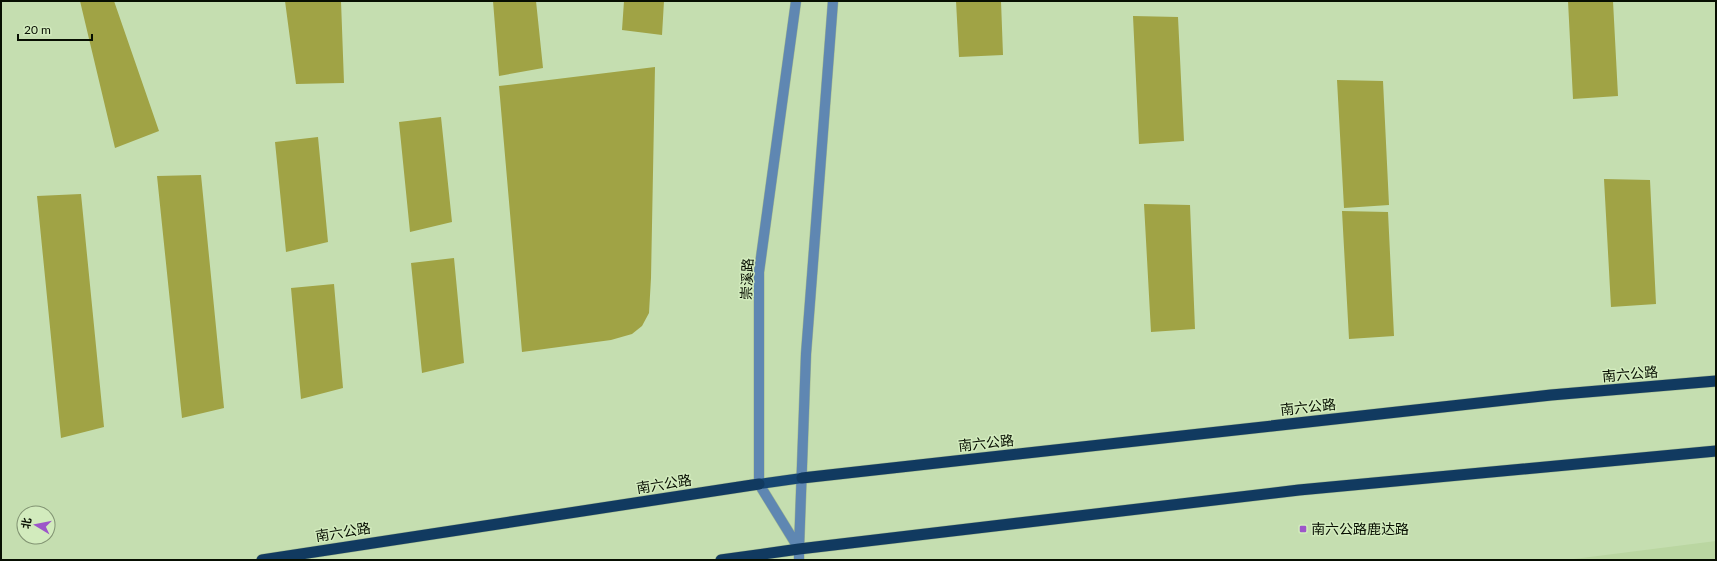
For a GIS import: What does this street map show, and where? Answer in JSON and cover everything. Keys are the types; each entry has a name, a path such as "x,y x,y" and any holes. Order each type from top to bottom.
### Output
{"highway":[{"name":"南六公路","path":"802,478 1543,396 1716,381"},
{"path":"721,560 799,555 1299,490 1716,451"},
{"name":"南六公路","path":"262,560 759,484"}],"main road":[{"name":"南六公路","path":"759,484 802,478"}],"street":[{"name":"崇溪路","path":"759,484 759,272 796,1"},
{"path":"799,555 806,354 833,1"},
{"path":"759,484 799,555"}],"shaded area":[{"path":"1716,541 1716,560 1566,560"}],"building":[{"path":"80,1 114,1 159,131 115,148"},
{"path":"285,1 341,1 344,83 296,84"},
{"path":"493,1 536,1 543,68 499,76"},
{"path":"624,1 664,1 662,35 622,30"},
{"path":"956,1 1001,1 1003,55 959,57"},
{"path":"1568,1 1613,1 1618,96 1573,99"},
{"path":"1133,16 1178,17 1184,141 1139,144"},
{"path":"655,67 649,313 642,326 632,334 611,340 522,352 499,86"},
{"path":"1337,80 1383,81 1389,205 1344,208"},
{"path":"441,117 452,222 410,232 399,122"},
{"path":"318,137 328,242 286,252 275,142"},
{"path":"201,175 224,408 182,418 157,176"},
{"path":"1604,179 1650,180 1656,304 1611,307"},
{"path":"81,194 104,427 61,438 37,196"},
{"path":"1144,204 1190,205 1195,329 1151,332"},
{"path":"1342,211 1388,212 1394,336 1349,339"},
{"path":"454,258 464,363 422,373 411,263"},
{"path":"334,284 343,388 301,399 291,288"}],"place":[{"name":"南六公路鹿达路","path":"1303,529"}]}
